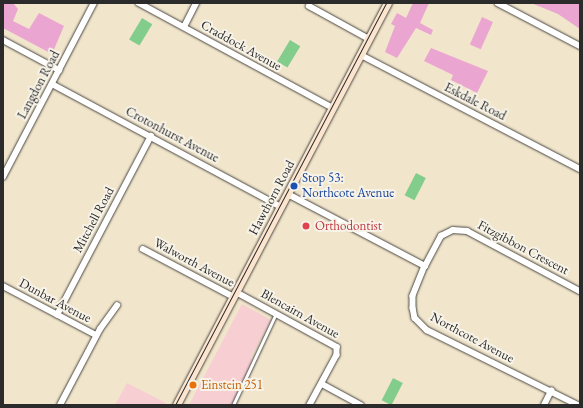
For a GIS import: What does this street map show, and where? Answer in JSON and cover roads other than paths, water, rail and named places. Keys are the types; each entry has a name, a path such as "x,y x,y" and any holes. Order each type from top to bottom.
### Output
{"main road":[{"name":"Hawthorn Road","path":"177,405 388,3"}],"street":[{"name":"Langdon Road","path":"3,178 94,3"},
{"name":"Craddock Avenue","path":"139,3 333,108"},
{"path":"184,27 196,3"},
{"path":"498,3 580,46"},
{"path":"309,6 369,39"},
{"path":"3,40 59,70"},
{"name":"Eskdale Road","path":"361,55 580,168"},
{"name":"Crotonhurst Avenue","path":"52,84 282,206"},
{"name":"Mitchell Road","path":"57,314 151,136"},
{"path":"288,194 425,266"},
{"name":"Fitzgibbon Crescent","path":"425,266 441,236 453,230 467,231 580,291"},
{"name":"Walworth Avenue","path":"143,249 235,294"},
{"name":"Northcote Avenue","path":"425,266 413,296 415,318 427,330 578,405"},
{"name":"Dunbar Avenue","path":"3,286 96,335"},
{"name":"Blencairn Avenue","path":"235,294 276,313 337,347 337,355 322,384"},
{"path":"60,405 96,335 117,306"},
{"path":"310,405 322,384 361,405"},
{"path":"544,405 551,391"}],"lane":[{"path":"234,405 276,313"}],"tram line":[{"path":"175,405 386,3"}],"place":[{"name":"Stop 53: Northcote Avenue","path":"294,186"},
{"name":"Orthodontist","path":"306,226"},
{"name":"Einstein 251","path":"193,385"}]}
